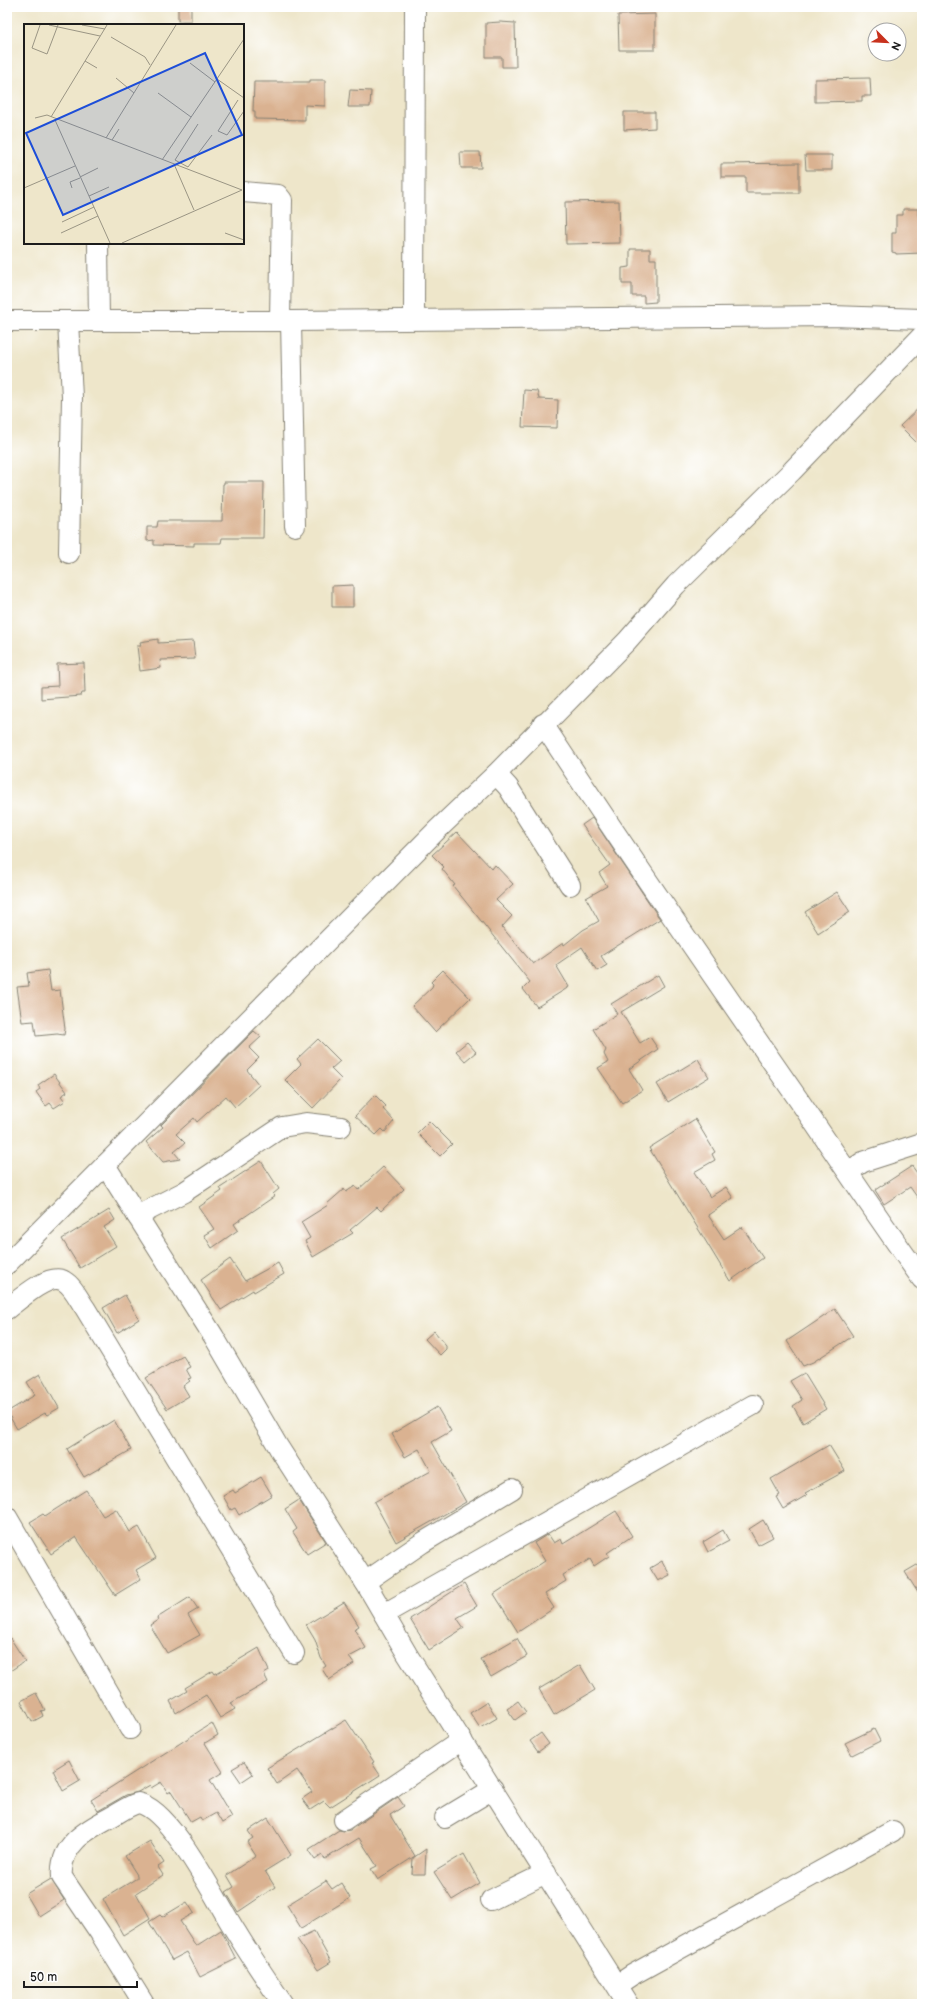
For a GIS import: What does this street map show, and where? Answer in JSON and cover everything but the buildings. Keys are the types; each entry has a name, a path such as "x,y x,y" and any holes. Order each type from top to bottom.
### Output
{"street":[{"path":"414,319 415,7"},
{"path":"244,192 274,194 280,196 282,200 285,320 295,526"},
{"path":"98,244 99,321"},
{"path":"7,321 809,316 922,319"},
{"path":"68,321 72,397 69,553"},
{"path":"11,1256 105,1165 437,830 496,774 543,724 626,641 676,585 792,471 922,336"},
{"path":"543,724 601,813 848,1172 891,1237 922,1279"},
{"path":"496,774 508,787 570,885"},
{"path":"137,1216 184,1192 282,1127 306,1123 341,1127"},
{"path":"848,1172 862,1162 922,1143"},
{"path":"105,1165 214,1337 279,1448 365,1582 462,1740 628,2004"},
{"path":"7,1309 31,1290 51,1279 63,1280 69,1285 85,1308 294,1653"},
{"path":"384,1614 753,1405"},
{"path":"365,1582 422,1543 512,1489"},
{"path":"7,1517 130,1729"},
{"path":"344,1820 462,1740"},
{"path":"445,1818 493,1788"},
{"path":"144,2004 100,1932 62,1877 62,1868 66,1852 78,1837 88,1829 138,1803 151,1807 161,1816 200,1869 235,1932 283,2004"},
{"path":"617,1986 632,1975 893,1831"},
{"path":"491,1900 546,1873"}]}
